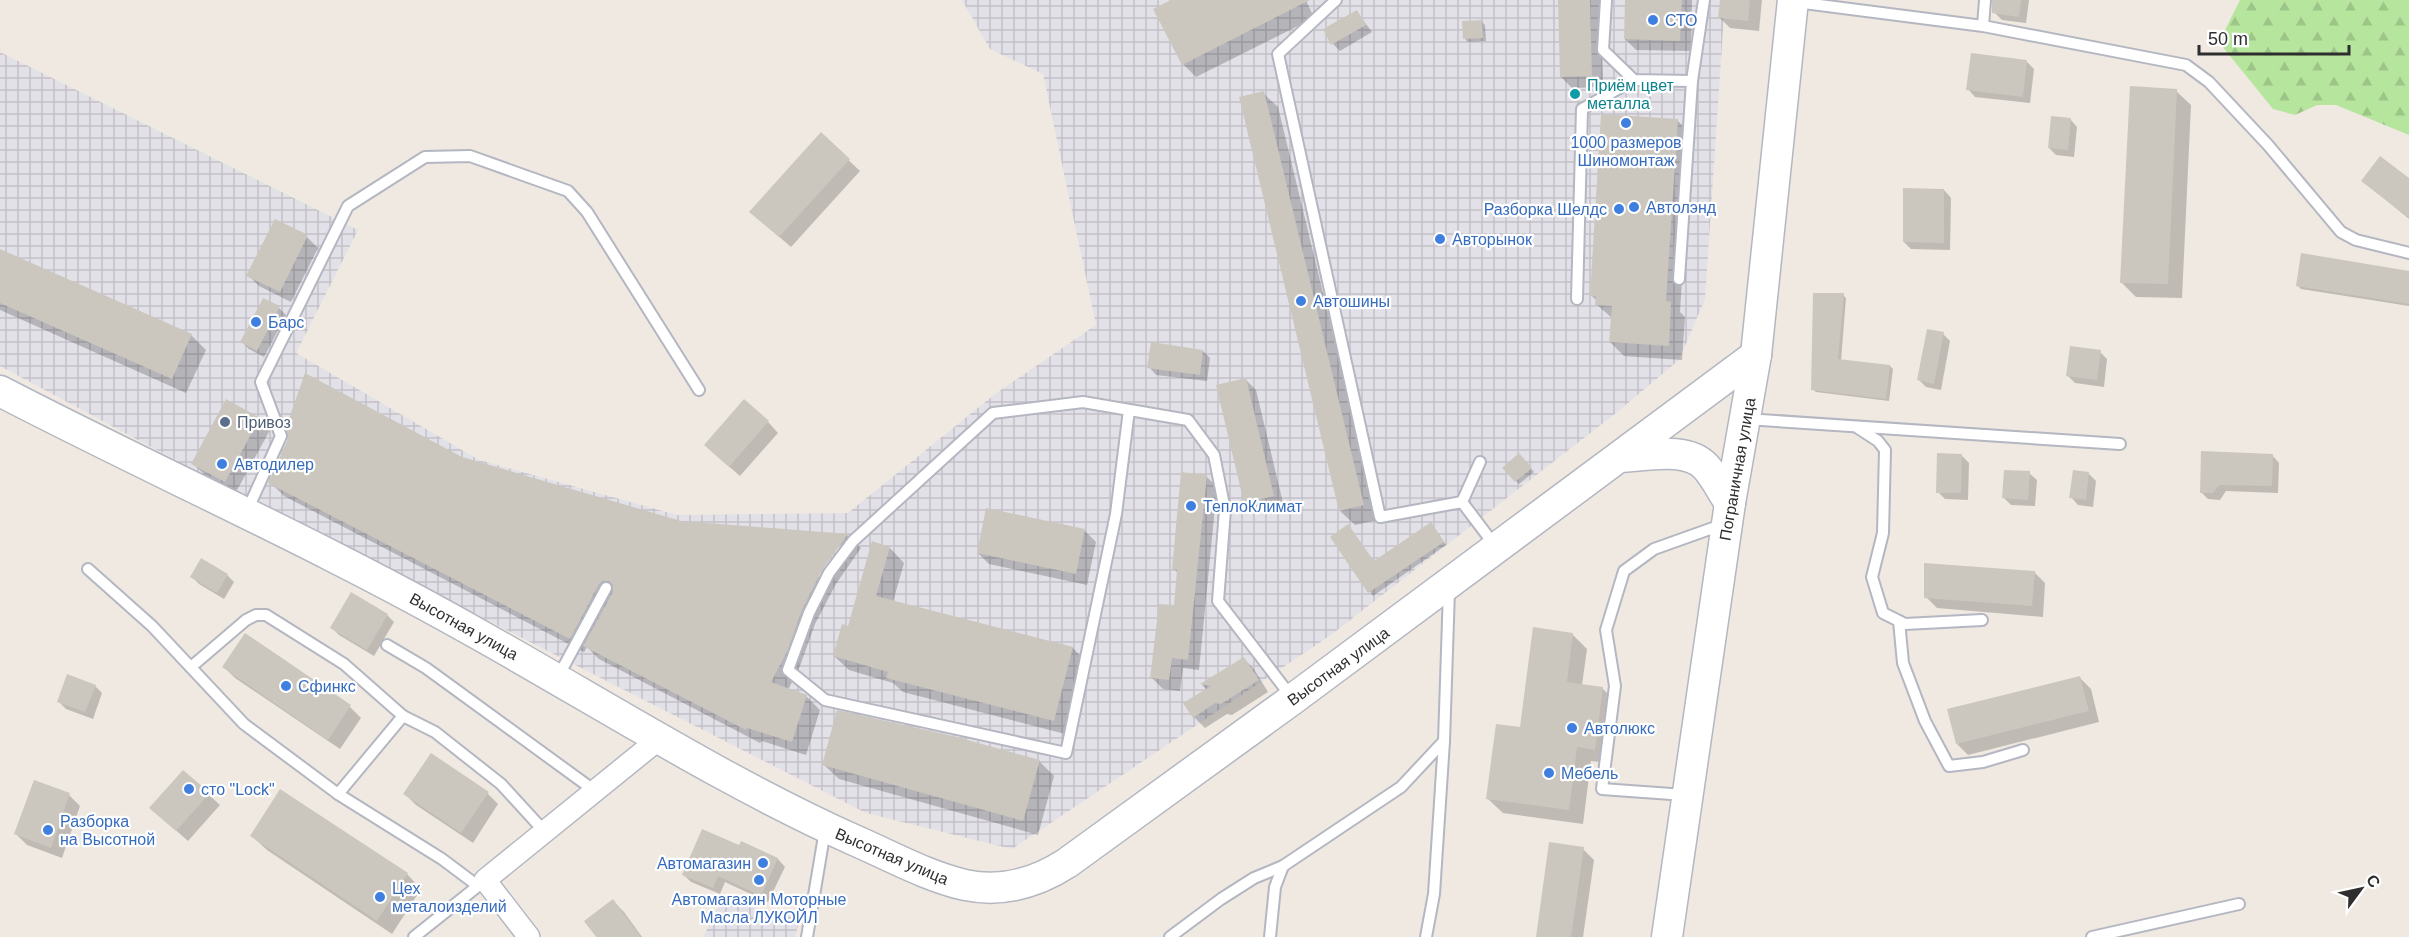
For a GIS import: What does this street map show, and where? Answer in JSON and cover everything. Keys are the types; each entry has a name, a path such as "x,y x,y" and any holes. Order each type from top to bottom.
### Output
{"street":[{"name":"Пограничная улица","path":"1667,937 1728,513 1756,355 1793,1"},
{"name":"Высотная улица","path":"0,391 117,452 395,588 659,739 826,827 915,868 955,882 995,888 1024,884 1049,874 1067,863 1449,584 1756,355"},
{"path":"1620,457 1677,455 1692,457 1708,469 1728,513"},
{"path":"529,937 482,883 659,739"}],"lane":[{"path":"1336,0 1278,54 1380,517 1462,502"},
{"path":"1606,0 1603,50 1634,80"},
{"path":"1679,279 1692,81 1704,0"},
{"path":"1983,26 1985,0"},
{"path":"1793,1 1983,26 2189,67 2209,82 2268,145 2340,232 2356,240 2409,253"},
{"path":"1577,299 1582,109 1634,80 1692,81"},
{"path":"245,514 280,436 261,382 348,206 425,157 470,156 568,191 587,212 699,390"},
{"path":"1129,410 1116,514 1066,753 825,700 788,670 814,603 830,573 854,542 993,413 1083,402 1188,420 1214,455 1225,510 1218,601 1293,699"},
{"path":"1745,419 2120,444"},
{"path":"1858,428 1878,441 1885,450 1883,533 1872,577 1883,612 1905,624 1982,620"},
{"path":"1462,502 1480,462"},
{"path":"1462,502 1497,548"},
{"path":"1687,795 1602,789 1615,686 1606,630 1624,571 1654,549 1697,532 1728,513"},
{"path":"88,569 152,626 244,724 338,794 482,883 414,937"},
{"path":"1426,937 1434,894 1444,741 1449,584"},
{"path":"557,680 606,588"},
{"path":"191,667 246,620 256,615 266,615 344,664 403,716 435,732 501,784 544,831"},
{"path":"1899,621 1903,663 1925,721 1949,766 1983,762 2023,750"},
{"path":"387,645 426,668 595,790"},
{"path":"338,794 403,716"},
{"path":"1170,937 1254,878 1283,866 1401,787 1444,741"},
{"path":"807,937 826,827"},
{"path":"1270,937 1275,887 1283,866"},
{"path":"2092,937 2239,904"}],"shaded area":[{"path":"962,0 1725,0 1705,299 1679,360 1616,413 1331,635 1012,849 866,813 222,485 0,366 0,52 358,230 296,353 479,460 677,515 848,513 995,394 1096,325 1043,74 990,49"},
{"path":"722,900 800,918 795,937 703,937"}],"green space":[{"path":"2240,0 2409,0 2409,135 2336,105 2317,105 2295,115 2273,109 2222,46 2223,34"}],"building":[{"path":"1171,0 1310,0 1182,65 1153,9"},
{"path":"1558,0 1590,0 1592,76 1560,77"},
{"name":"СТО","path":"1625,0 1682,0 1680,41 1624,39"},
{"path":"1720,0 1750,0 1748,21 1718,18"},
{"path":"1992,0 2021,0 2019,17 1992,13"},
{"path":"1357,10 1366,25 1331,45 1323,29"},
{"path":"1482,20 1483,38 1463,39 1462,21"},
{"path":"1971,53 2027,60 2023,97 1966,90"},
{"path":"2130,86 2177,89 2168,284 2120,283"},
{"name":"Автошины","path":"1264,91 1364,505 1339,511 1239,97"},
{"name":"Автолэнд","path":"1601,114 1678,119 1666,301 1671,302 1669,346 1609,342 1612,306 1595,305 1596,296 1590,296"},
{"path":"2051,116 2071,118 2068,150 2048,148"},
{"path":"821,132 850,159 779,237 749,212"},
{"path":"2380,156 2409,178 2409,218 2361,181"},
{"path":"1903,188 1944,189 1944,243 1903,242"},
{"path":"275,219 308,235 280,292 246,276"},
{"path":"0,249 192,334 172,379 0,303"},
{"path":"2301,253 2409,271 2409,304 2296,286"},
{"path":"1813,293 1844,293 1838,359 1890,365 1886,399 1811,390"},
{"path":"263,298 280,306 257,351 240,342"},
{"path":"1927,329 1944,332 1934,384 1917,380"},
{"path":"1151,342 1203,350 1200,375 1147,368"},
{"path":"2070,346 2101,350 2097,380 2066,376"},
{"path":"305,373 462,457 681,521 848,534 822,570 802,610 787,652 771,682 807,695 792,742 747,728 746,730 583,646 613,592 613,585 609,581 599,584 570,639 268,483 288,439 286,427"},
{"path":"1246,378 1274,496 1244,503 1216,385"},
{"path":"226,399 260,418 225,482 191,464"},
{"path":"744,399 769,421 729,467 704,445"},
{"path":"2201,451 2273,454 2272,486 2219,485 2213,493 2200,493"},
{"path":"1519,453 1532,468 1515,482 1502,468"},
{"path":"1937,453 1962,454 1961,493 1936,493"},
{"path":"2004,470 2030,471 2028,500 2002,498"},
{"path":"2073,470 2089,472 2086,500 2069,498"},
{"path":"1181,472 1207,475 1188,660 1172,658 1169,680 1150,678 1159,604 1174,605 1177,570 1172,569"},
{"path":"986,508 1085,529 1076,574 977,553"},
{"path":"1431,522 1444,542 1368,593 1330,537 1348,524 1374,561"},
{"path":"872,541 890,547 876,596 1073,647 1054,721 886,678 888,672 833,656 842,624 848,626"},
{"path":"201,558 228,574 217,593 190,577"},
{"path":"1924,563 2035,571 2032,606 1924,598"},
{"path":"351,592 388,614 367,650 330,628"},
{"path":"1533,627 1573,633 1567,682 1603,687 1595,750 1577,747 1569,810 1486,799 1496,724 1520,727"},
{"path":"245,633 351,705 328,740 222,667"},
{"path":"1244,657 1259,680 1221,704 1215,703 1193,718 1183,703 1211,686 1200,684"},
{"path":"67,674 96,685 85,712 57,702"},
{"path":"2080,676 2089,711 1956,744 1947,709"},
{"path":"837,710 953,736 1040,760 1023,821 822,765"},
{"path":"431,753 489,792 461,833 403,794"},
{"path":"183,770 210,793 176,831 149,808"},
{"path":"34,780 70,793 51,848 14,834"},
{"path":"280,789 408,873 377,921 250,836"},
{"path":"702,829 739,845 741,841 778,858 761,896 718,876 713,888 682,875"},
{"path":"1549,842 1584,847 1571,937 1536,937"},
{"path":"613,899 641,937 596,937 584,921"}],"place":[{"name":"СТО","path":"1653,20"},
{"name":"Приём цвет металла","path":"1575,94"},
{"name":"1000 размеров Шиномонтаж","path":"1626,123"},
{"name":"Автолэнд","path":"1634,207"},
{"name":"Разборка Шелдс","path":"1619,209"},
{"name":"Авторынок","path":"1440,239"},
{"name":"Автошины","path":"1301,301"},
{"name":"Барс","path":"256,322"},
{"name":"Привоз","path":"225,422"},
{"name":"Автодилер","path":"222,464"},
{"name":"ТеплоКлимат","path":"1191,506"},
{"name":"Сфинкс","path":"286,686"},
{"name":"Автолюкс","path":"1572,728"},
{"name":"Мебель","path":"1549,773"},
{"name":"сто \"Lock\"","path":"189,789"},
{"name":"Разборка на Высотной","path":"48,830"},
{"name":"Автомагазин","path":"763,863"},
{"name":"Автомагазин Моторные Масла ЛУКОЙЛ","path":"759,880"},
{"name":"Цех металоизделий","path":"380,897"}]}
